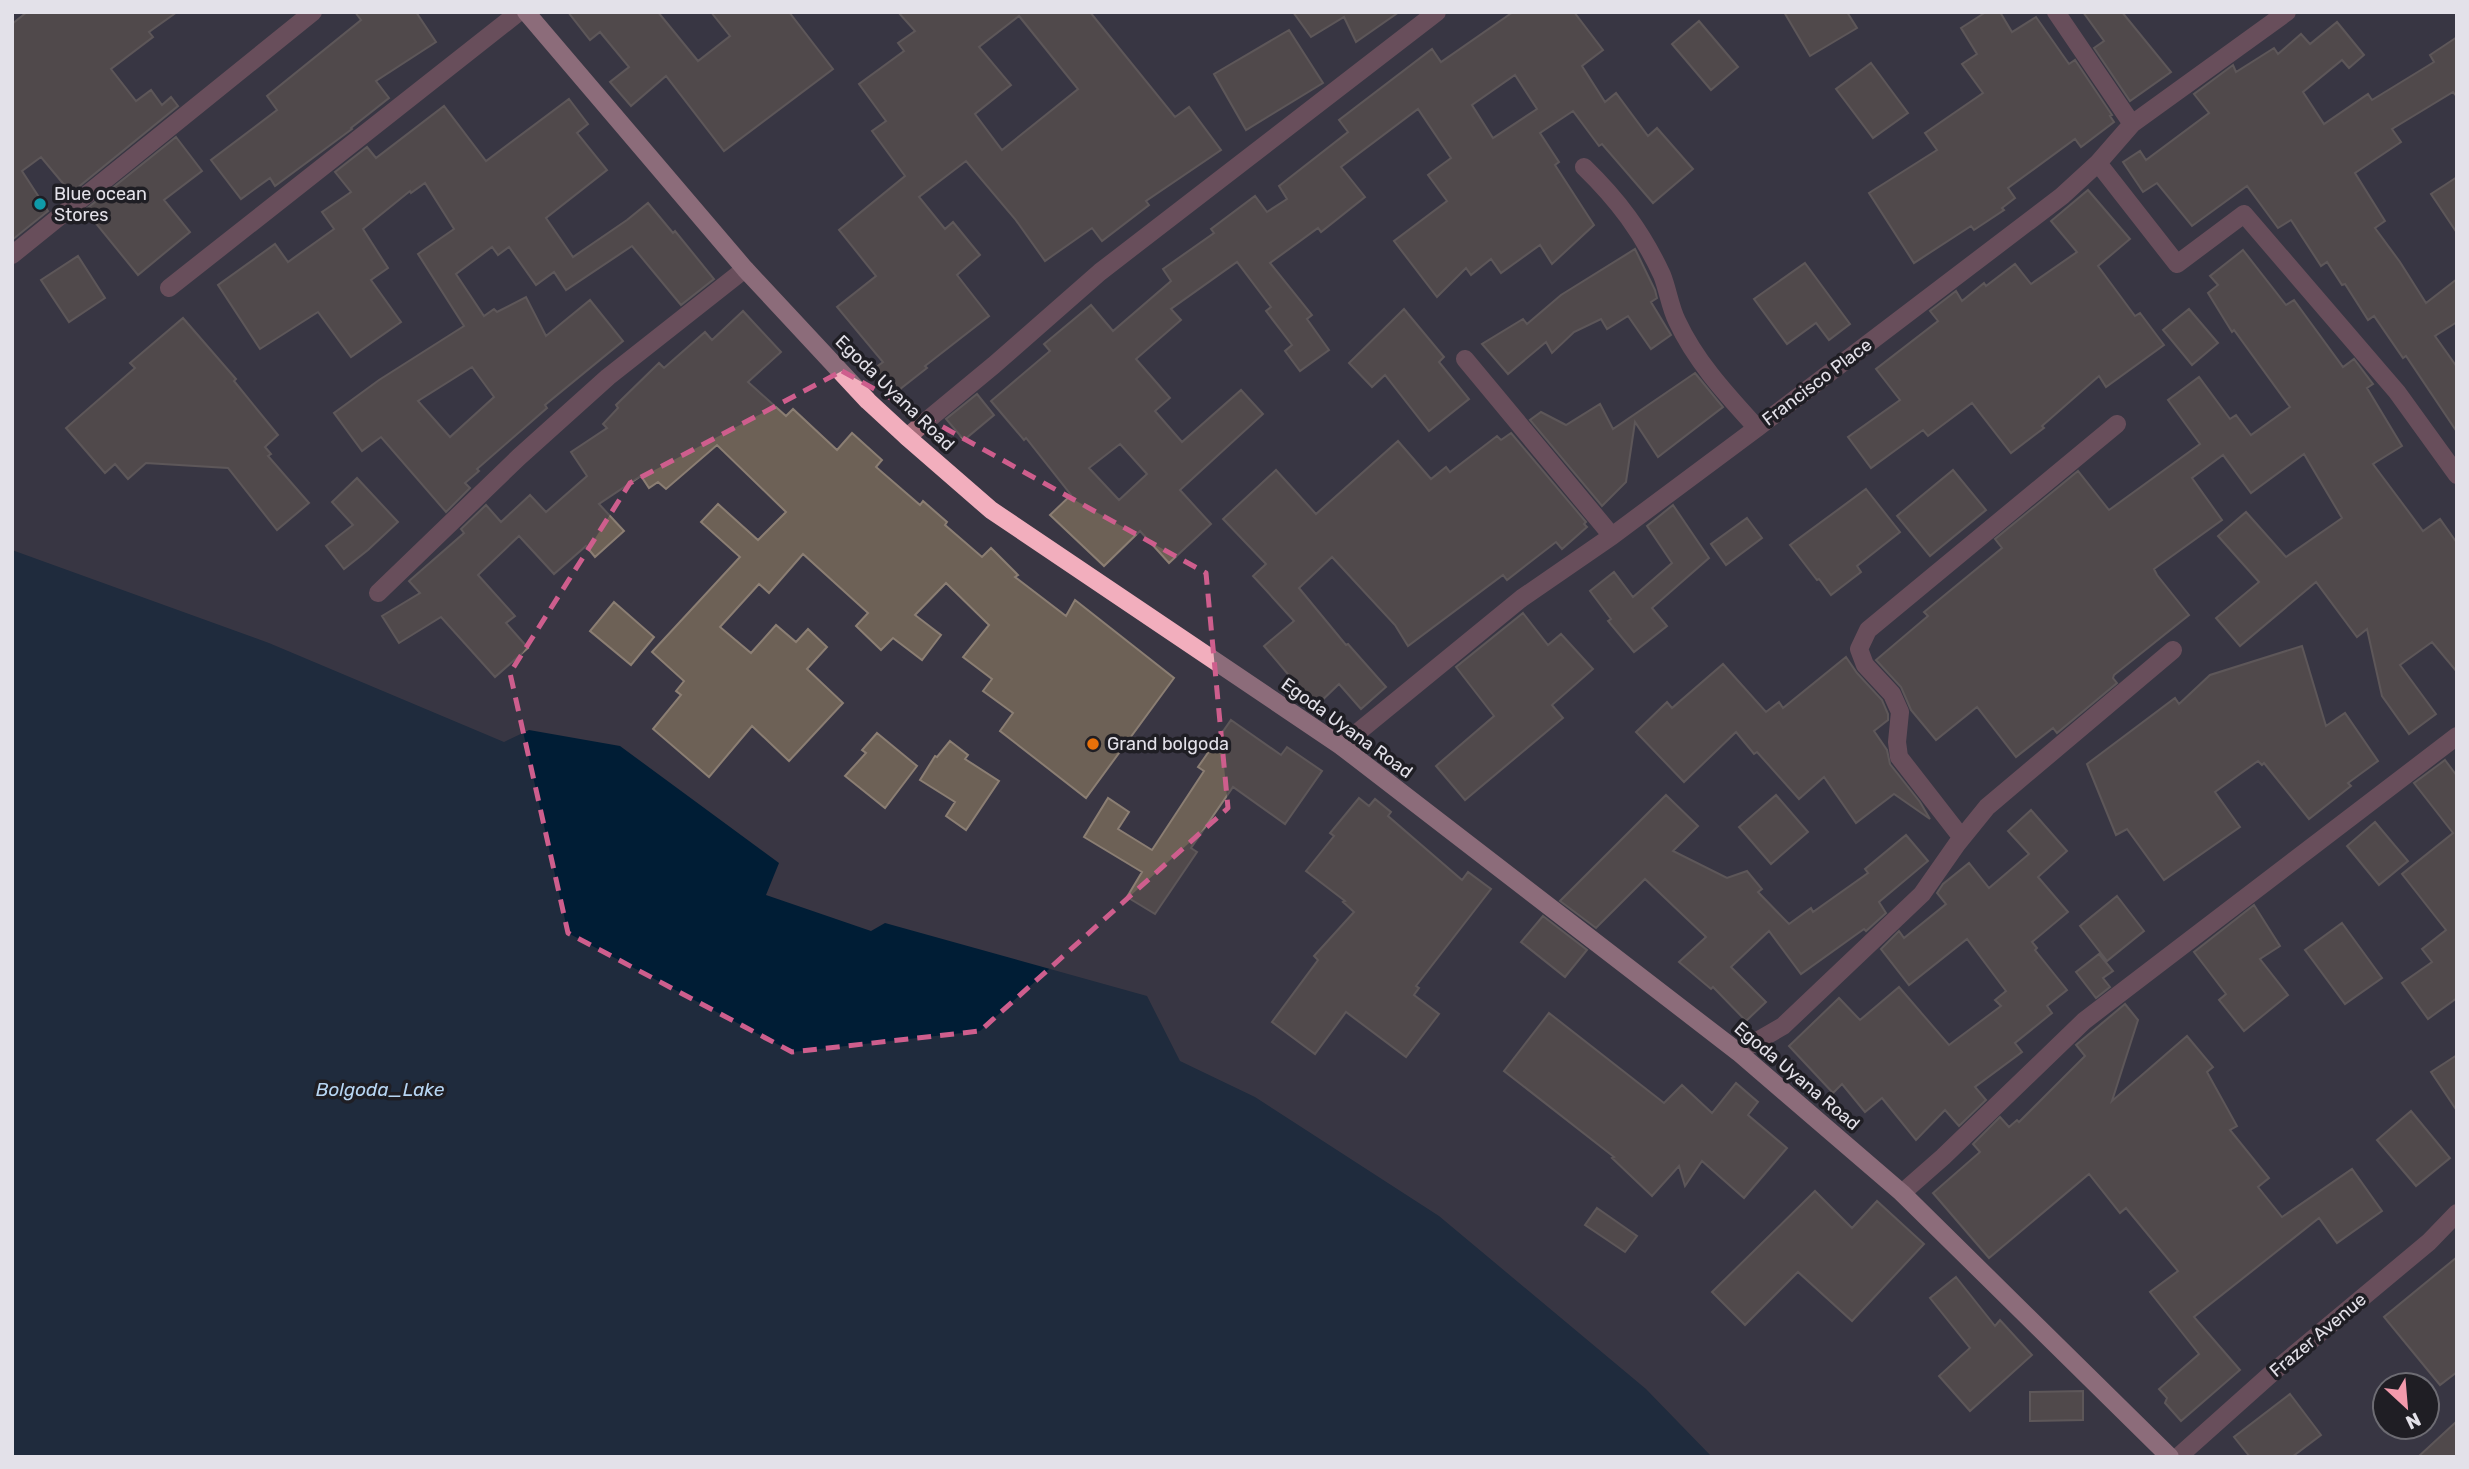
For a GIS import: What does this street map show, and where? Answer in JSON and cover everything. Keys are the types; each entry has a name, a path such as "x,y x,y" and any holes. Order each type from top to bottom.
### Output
{"main road":[{"name":"Egoda Uyana Road","path":"526,12 745,269 868,401 907,437 991,510 1340,746 1738,1052 1902,1193 2170,1457"}],"street":[{"path":"12,255 313,12"},
{"path":"169,288 519,12"},
{"path":"907,437 1100,272 1437,12"},
{"path":"2056,12 2132,124"},
{"name":"Francisco Place","path":"1340,746 1522,598 1612,536 2062,196 2098,163 2132,124 2287,12"},
{"path":"2098,163 2177,264 2244,214 2397,392 2457,475"},
{"path":"1584,167 1634,223 1663,278 1676,320 1700,360 1719,386 1757,428"},
{"path":"378,593 519,457 608,377 745,269"},
{"path":"1465,359 1612,536"},
{"path":"1962,838 1899,757 1897,742 1900,712 1892,694 1865,665 1859,649 1868,630 2117,424"},
{"path":"1738,1052 1783,1026 1922,894 1987,807 2173,650"},
{"path":"1902,1193 2084,1021 2457,736"},
{"name":"Frazer Avenue","path":"2178,1457 2272,1373 2429,1242 2457,1213"}],"highlighted area":[{"path":"842,371 1206,573 1228,808 980,1031 792,1052 568,933 510,673 630,483"}],"water":[{"name":"Bolgoda_Lake","path":"12,550 269,643 504,742 529,730 620,746 779,863 766,895 871,931 885,923 1147,996 1180,1061 1255,1097 1439,1216 1646,1389 1712,1457 12,1457"}],"building":[{"path":"27,12 177,12 149,32 153,37 111,69 136,101 151,90 162,105 171,97 178,106 71,193 41,157 22,171 48,211 12,240 12,24"},
{"path":"355,12 416,12 436,42 376,81 389,98 352,129 275,186 270,178 241,199 211,160 277,110 267,96 361,20"},
{"path":"568,12 658,12 698,61 730,36 711,12 789,12 833,69 724,151 666,76 631,106 610,82 629,67 600,32 590,40"},
{"path":"898,12 1090,12 1175,117 1189,107 1221,150 1146,201 1149,205 1102,241 1092,228 1045,261 1015,219 966,161 919,197 945,229 953,222 980,255 957,275 989,316 895,393 875,368 883,362 837,307 876,276 839,230 905,176 872,131 886,121 859,84 904,51 898,43 915,31","holes":["1019,16 1078,89 1002,150 975,114 1011,85 979,47"]},
{"path":"1293,12 1399,12 1356,42 1344,17 1311,37"},
{"path":"1513,12 1574,12 1603,50 1582,66 1605,102 1616,93 1648,136 1657,128 1693,169 1653,203 1602,144 1599,146 1573,111 1540,133 1559,162 1555,165 1594,225 1552,264 1540,245 1501,273 1491,259 1471,275 1466,268 1437,297 1394,241 1447,201 1428,175 1451,158 1418,109 1341,167 1365,197 1321,232 1318,228 1270,263 1312,315 1307,319 1329,350 1300,371 1285,351 1292,345 1266,311 1271,307 1237,262 1171,309 1181,320 1136,359 1170,398 1155,411 1182,442 1241,390 1263,414 1180,490 1211,524 1169,563 1140,531 1104,566 1050,515 1071,495 1026,438 1024,440 991,401 1050,351 1044,344 1091,305 1113,331 1171,281 1163,269 1214,233 1211,229 1255,196 1267,212 1287,199 1279,186 1348,132 1339,120 1432,49 1441,62","holes":["1515,75 1537,109 1493,138 1472,105","1120,444 1147,474 1119,500 1089,468"]},
{"path":"1784,12 1847,12 1857,28 1810,56"},
{"path":"1986,12 2000,12 2012,32 2036,17 2069,64 2075,60 2114,122 2081,147 2075,139 2008,188 2015,198 2002,208 2004,210 1974,230 1971,226 1914,263 1869,193 1937,150 1925,133 1983,93 1962,64 1977,54 1961,28"},
{"path":"2083,12 2122,12 2171,72 2130,101 2094,48 2104,41"},
{"path":"1699,21 1738,67 1711,90 1672,44"},
{"path":"2337,22 2364,55 2349,68 2342,60 2303,92 2324,124 2368,94 2372,100 2434,62 2430,55 2457,37 2457,97 2453,92 2392,129 2401,142 2355,173 2385,221 2375,228 2426,303 2457,279 2457,322 2435,336 2457,367 2457,432 2406,356 2403,358 2374,316 2368,320 2327,262 2321,266 2291,220 2278,228 2247,186 2192,226 2157,183 2143,192 2123,162 2140,151 2146,160 2209,113 2194,94 2233,65 2236,72 2274,48 2278,54 2301,34 2310,44"},
{"path":"1289,30 1323,83 1246,130 1214,74"},
{"path":"1871,63 1908,113 1873,138 1836,89"},
{"path":"569,99 588,124 577,133 607,170 546,218 573,257 648,203 714,279 681,305 632,246 566,290 554,272 536,285 509,247 498,255 492,247 456,274 484,316 494,309 497,312 526,297 546,336 590,300 623,341 545,405 547,408 477,469 479,471 465,483 470,488 446,512 381,437 362,451 334,413 379,380 464,326 418,254 454,229 425,183 411,193 410,191 363,229 388,268 371,280 401,322 351,357 318,312 260,349 218,285 275,244 288,262 334,229 322,212 351,192 335,172 367,147 376,158 444,106 486,161","holes":["472,367 494,397 450,437 418,401"]},
{"path":"176,137 202,171 164,200 190,232 138,275 85,210"},
{"path":"2457,177 2457,233 2431,194"},
{"path":"2088,190 2130,239 2098,266 2135,316 2140,313 2164,345 2106,387 2099,376 2042,426 2044,428 2011,453 1972,403 1928,436 1923,430 1871,468 1848,437 1900,400 1876,369 1938,321 1930,311 1956,291 1962,301 1984,283 1986,286 2015,264 2031,284 2077,252 2051,221"},
{"path":"1635,249 1655,290 1657,298 1651,302 1671,335 1651,349 1628,316 1607,329 1601,319 1574,332 1552,353 1546,342 1508,374 1482,344 1523,319 1527,324 1561,295"},
{"path":"2243,250 2286,305 2294,300 2343,367 2354,359 2373,384 2367,388 2402,446 2373,464 2423,531 2440,519 2457,543 2457,672 2432,642 2400,665 2436,714 2409,734 2382,696 2367,629 2357,637 2316,582 2240,646 2216,618 2259,582 2218,536 2246,512 2286,557 2342,518 2304,454 2251,493 2223,455 2192,478 2222,520 2154,569 2189,615 2114,675 2117,683 2057,733 2053,728 2016,757 1977,707 1936,740 1911,710 1901,687 1876,660 1928,616 1924,612 2002,548 1995,539 2078,471 2109,510 2200,444 2168,400 2199,377 2230,419 2236,415 2251,435 2290,407 2234,330 2232,332 2208,293 2218,285 2210,276"},
{"path":"78,256 105,298 69,322 41,280"},
{"path":"1805,263 1850,324 1829,340 1816,323 1787,344 1754,299"},
{"path":"1404,309 1444,357 1439,362 1469,399 1429,431 1385,375 1372,387 1349,363"},
{"path":"2189,309 2218,343 2192,365 2163,330"},
{"path":"743,311 781,352 748,382 786,416 793,409 837,450 852,433 882,460 876,467 920,505 923,501 947,522 945,525 982,557 991,548 1018,575 1015,577 1066,616 1075,600 1174,678 1086,798 1000,731 1013,713 983,691 992,679 963,657 989,625 946,583 915,615 941,635 922,660 893,638 881,650 856,626 868,613 803,554 769,593 759,584 720,627 751,653 776,625 796,642 808,629 827,647 807,669 843,703 789,761 752,726 709,777 653,729 681,695 676,691 684,681 652,652 740,557 701,522 718,504 758,540 786,512 717,445 666,489 658,482 649,488 641,476 599,504 624,531 595,557 586,546 554,574 519,536 478,575 515,616 506,623 528,648 495,677 441,617 399,643 382,616 420,593 409,581 464,533 461,529 486,505 501,522 530,495 546,512 587,476 571,452 607,428 603,424 618,408 616,405 659,363 664,368 705,332 712,340"},
{"path":"183,318 236,379 234,381 278,435 265,447 271,454 268,456 309,503 277,530 228,468 146,463 128,479 115,464 105,473 66,428 135,368 130,363"},
{"path":"1695,373 1723,407 1658,457 1635,422 1626,482 1602,506 1530,420 1541,412 1566,425 1600,404 1613,429"},
{"path":"977,394 994,415 964,440 946,419"},
{"path":"1511,433 1586,522 1584,524 1587,527 1562,549 1556,542 1507,580 1503,575 1408,646 1395,625 1332,557 1299,588 1346,645 1348,644 1386,687 1361,709 1339,684 1314,708 1295,689 1298,686 1264,646 1294,621 1253,576 1266,564 1223,519 1276,470 1316,514 1398,441 1431,479 1446,467 1450,472 1497,436 1501,440"},
{"path":"1953,470 1986,510 1930,556 1897,516"},
{"path":"357,478 398,522 344,569 326,546 353,525 332,502"},
{"path":"1866,489 1900,532 1857,566 1861,572 1831,595 1790,545"},
{"path":"1673,505 1709,558 1652,608 1667,626 1634,652 1608,621 1611,619 1590,591 1614,572 1633,597 1672,563 1647,526"},
{"path":"1747,518 1762,538 1726,565 1711,544"},
{"path":"614,602 654,637 631,665 590,631"},
{"path":"1523,613 1548,645 1561,634 1593,669 1552,705 1563,718 1465,800 1436,766 1494,716 1456,667"},
{"path":"2302,646 2326,726 2345,713 2378,761 2348,783 2351,786 2309,819 2264,763 2262,765 2258,761 2215,792 2240,827 2164,880 2127,829 2116,835 2087,764 2175,698 2179,704 2210,675"},
{"path":"1846,657 1882,700 1888,720 1874,731 1887,750 1890,764 1930,819 1894,794 1856,823 1824,777 1799,799 1736,732 1684,782 1636,732 1667,702 1672,708 1723,664 1766,712 1779,702 1783,708"},
{"path":"1231,720 1281,755 1287,747 1322,771 1285,824 1233,787 1191,848 1197,852 1155,914 1127,897 1142,872 1084,837 1108,798 1129,812 1118,829 1152,850 1204,771 1198,767"},
{"path":"877,733 917,766 885,808 845,776 866,753 862,750"},
{"path":"950,741 968,755 965,759 999,781 966,830 946,816 955,802 920,780 935,756 937,757"},
{"path":"2445,760 2457,776 2457,998 2428,1019 2402,983 2432,962 2422,949 2446,930 2402,874 2453,833 2414,783"},
{"path":"1666,795 1698,826 1673,851 1727,878 1747,871 1762,889 1758,892 1789,924 1811,908 1813,912 1868,873 1865,869 1906,835 1928,861 1879,902 1886,913 1866,931 1864,929 1801,974 1769,931 1731,967 1766,1002 1746,1021 1713,987 1711,989 1679,962 1706,937 1645,879 1596,928 1560,901"},
{"path":"1776,795 1808,832 1771,864 1739,827"},
{"path":"1359,798 1369,806 1375,799 1391,812 1388,816 1462,880 1468,872 1491,889 1416,986 1419,988 1414,995 1439,1014 1406,1057 1346,1012 1315,1054 1272,1022 1318,960 1314,956 1354,912 1343,902 1345,901 1306,871 1334,836 1330,833"},
{"path":"2031,810 2067,851 2038,877 2068,912 2032,942 2037,948 2035,950 2067,990 2047,1006 2052,1013 2015,1043 2022,1052 1975,1087 1986,1100 1959,1126 1945,1110 1916,1140 1882,1098 1865,1112 1842,1084 1833,1093 1789,1046 1839,998 1860,1020 1899,987 1949,1045 2001,1006 1995,1000 2006,991 1967,939 1909,985 1881,949 1899,931 1904,938 1946,904 1937,893 1943,884 1969,863 1989,888 2029,854 2008,831"},
{"path":"2375,822 2408,861 2379,885 2347,846"},
{"path":"2117,896 2144,931 2107,961 2080,926"},
{"path":"2254,905 2280,946 2260,959 2288,995 2244,1031 2219,1000 2226,994 2194,952"},
{"path":"1543,916 1587,950 1565,977 1521,942"},
{"path":"2342,923 2382,978 2345,1004 2305,950"},
{"path":"2099,954 2113,971 2103,978 2110,987 2096,998 2076,972"},
{"path":"2125,1004 2138,1020 2112,1101 2187,1036 2213,1067 2207,1072 2237,1126 2230,1130 2269,1178 2258,1187 2282,1217 2352,1169 2382,1211 2337,1243 2319,1218 2194,1317 2240,1370 2181,1421 2165,1403 2167,1398 2159,1389 2199,1354 2150,1292 2178,1271 2126,1208 2120,1213 2089,1174 1989,1258 1933,1193 1980,1152 1973,1144 2000,1117 2009,1127 2017,1120 2019,1122 2085,1056 2076,1045"},
{"path":"1549,1013 1664,1103 1682,1085 1712,1113 1736,1083 1758,1102 1748,1115 1787,1148 1744,1198 1702,1161 1685,1186 1679,1166 1652,1196 1612,1158 1614,1157 1504,1071"},
{"path":"2457,1055 2457,1111 2431,1072"},
{"path":"2411,1111 2450,1158 2416,1186 2377,1140"},
{"path":"1815,1191 1852,1228 1877,1201 1924,1244 1852,1321 1798,1272 1745,1325 1712,1292"},
{"path":"1597,1208 1637,1236 1625,1252 1585,1225"},
{"path":"2457,1257 2457,1372 2441,1384 2441,1371 2428,1371 2384,1317"},
{"path":"1956,1277 1995,1326 2000,1320 2032,1355 1970,1411 1939,1376 1970,1348 1930,1298"},
{"path":"2083,1391 2083,1420 2030,1421 2030,1392"},
{"path":"2290,1394 2321,1435 2292,1457 2250,1457 2234,1437"},
{"path":"2457,1421 2457,1457 2418,1457 2435,1441 2441,1441 2441,1436"}],"place":[{"name":"Blue ocean Stores","path":"40,204"},
{"name":"Grand bolgoda","path":"1093,744"}]}
